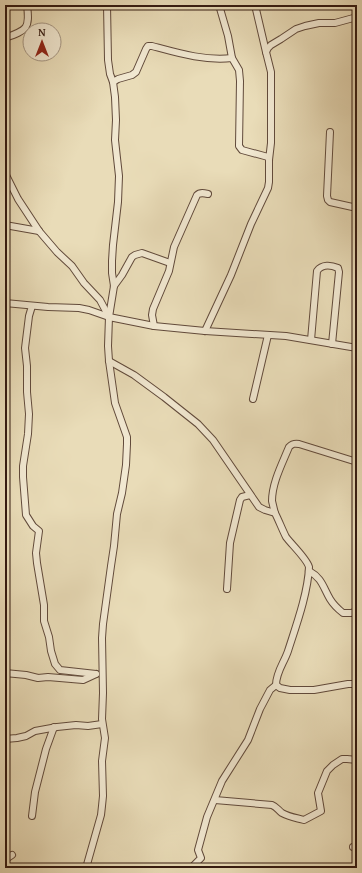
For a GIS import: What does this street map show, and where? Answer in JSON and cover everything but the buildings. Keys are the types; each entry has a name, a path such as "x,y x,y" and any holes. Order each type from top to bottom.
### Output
{"street":[{"path":"5,38 26,27 28,19 27,5"},
{"path":"86,868 102,806 103,796 102,761 105,738 102,724 102,638 117,514 126,465 127,444 127,437 115,403 108,346 114,286 112,261 119,176 113,82 108,60 107,5"},
{"path":"219,5 228,36 232,58 239,70 238,146 242,150 268,157 269,160"},
{"path":"205,331 231,276 251,224 268,188 270,176 271,72 255,5"},
{"path":"266,52 271,45 296,29 311,24 335,24 357,17"},
{"path":"113,82 136,72 148,46 208,58 232,58"},
{"path":"330,132 328,200 330,202 357,208"},
{"path":"5,173 18,199 39,231 56,252 72,266 84,283 100,300 110,317"},
{"path":"154,326 152,315 153,309 169,271 175,243 197,195 199,193 208,194"},
{"path":"5,225 39,231"},
{"path":"114,286 135,254 147,254 170,263"},
{"path":"311,340 317,271 319,268 326,265 338,268 339,272 332,344"},
{"path":"5,303 79,308 110,317 154,326 286,336 357,348"},
{"path":"32,306 29,316 25,348 29,414 23,473 26,515 33,526 39,531 36,553 44,605 44,620 54,664 60,670 96,674"},
{"path":"253,399 268,335"},
{"path":"109,361 134,375 164,396 198,424 213,440 259,507 275,514"},
{"path":"191,868 201,858 198,850 207,818 222,781 248,740 260,709 270,690 276,685 278,672 287,652 305,594 309,572 308,564 286,536 275,514 272,501 278,472 291,444 299,444 357,462"},
{"path":"227,589 230,543 240,498 250,495"},
{"path":"309,572 314,574 321,581 330,600 343,613 357,611"},
{"path":"5,673 38,678 48,677 83,680 102,670"},
{"path":"276,685 280,688 290,690 314,690 348,684 357,684"},
{"path":"5,739 26,736 54,727 102,724"},
{"path":"32,816 40,770 54,727"},
{"path":"215,800 272,805 276,806 280,812 304,820 321,811 318,794 327,771 342,759 357,760"},
{"path":"5,867 6,859 12,855"}]}
